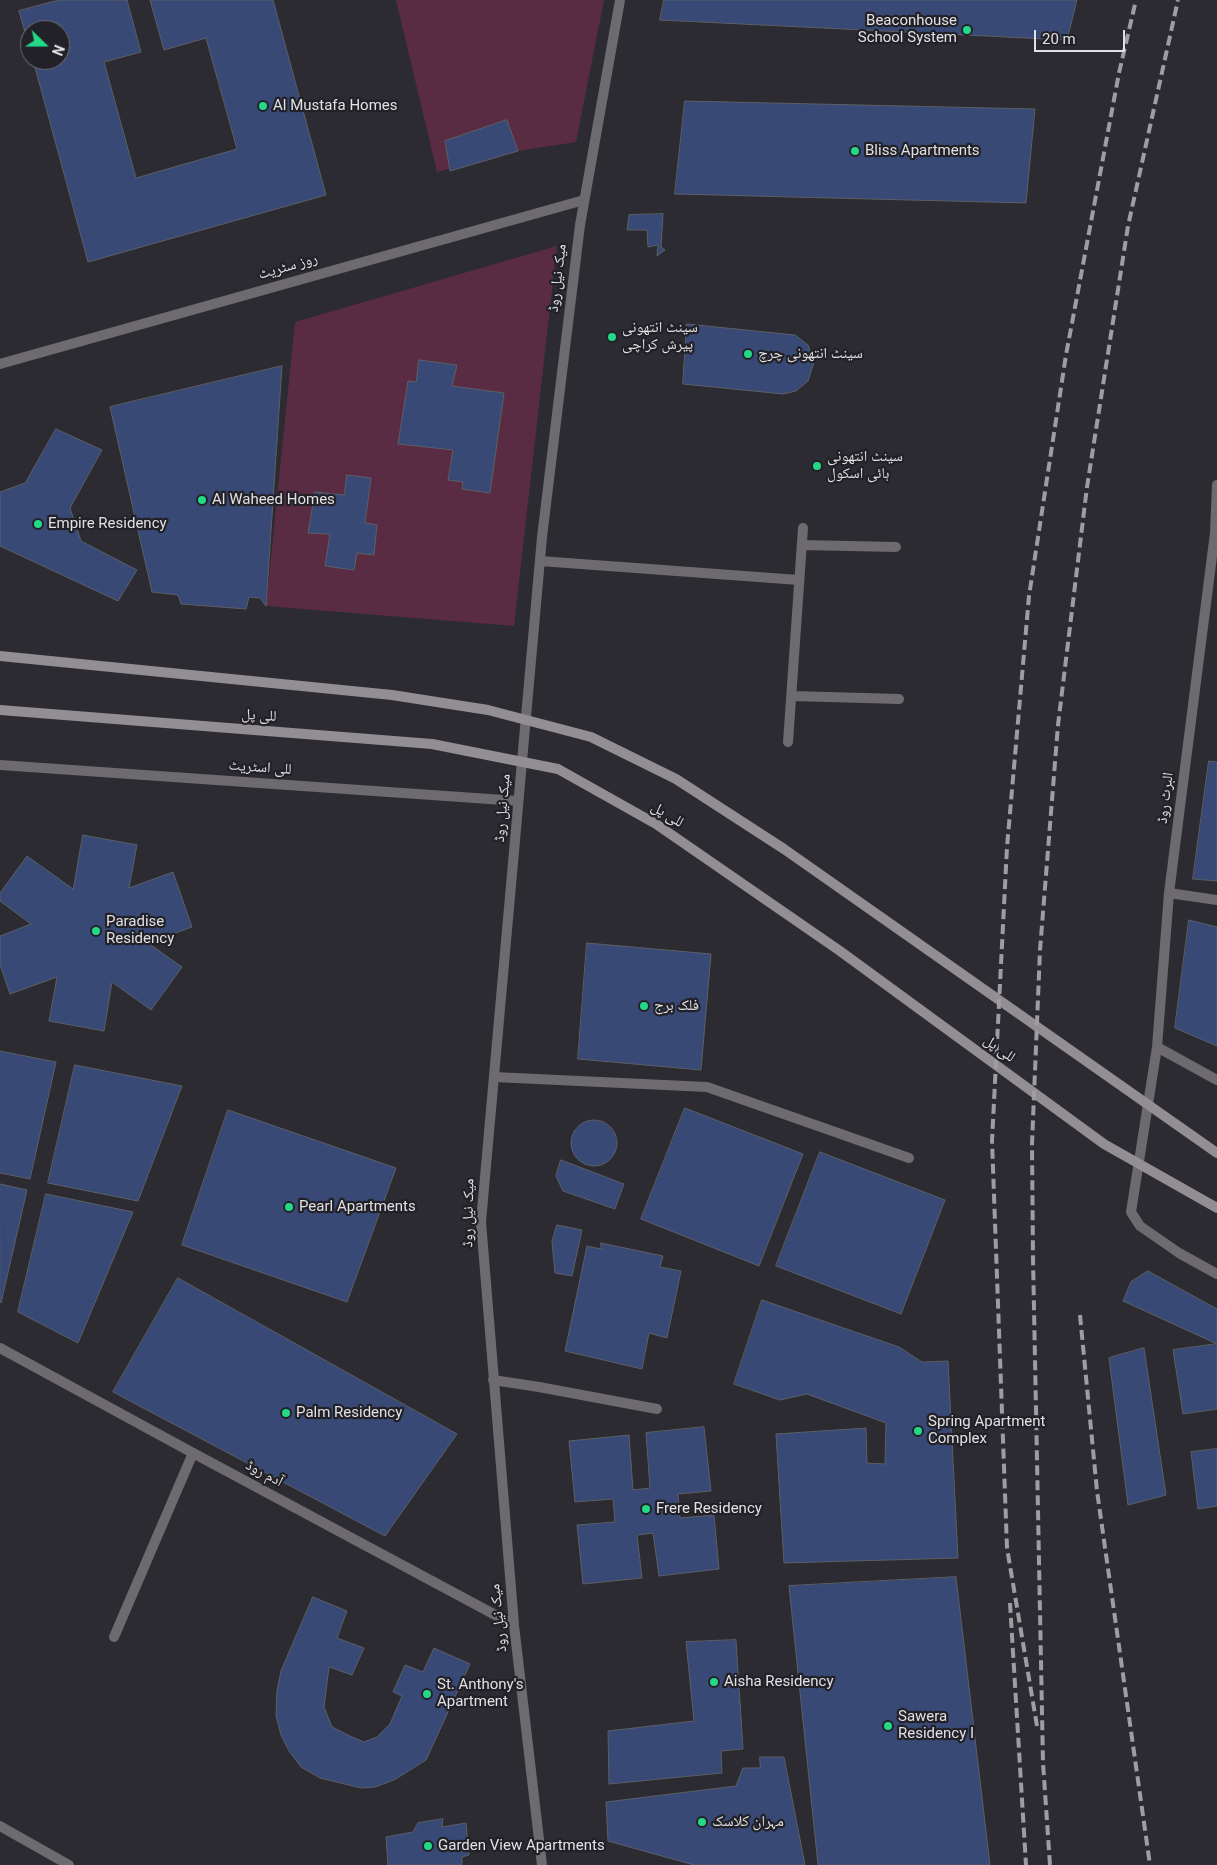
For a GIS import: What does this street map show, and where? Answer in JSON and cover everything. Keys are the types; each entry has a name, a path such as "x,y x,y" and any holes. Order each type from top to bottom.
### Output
{"main road":[{"path":"1,656 392,695 488,710 591,737 676,779 784,849 1217,1153"},
{"name":"للی پل","path":"1,710 432,744 558,769 656,824 840,951 1104,1144 1217,1208"}],"street":[{"name":"میک نیل روڈ","path":"542,1865 514,1625 481,1222 540,561 580,225 620,0"},
{"name":"روز سٹریٹ","path":"0,364 584,200"},
{"name":"البرٹ روڈ","path":"1217,485 1216,534 1169,892 1157,1047 1130,1212 1140,1226 1179,1253 1217,1274"},
{"path":"788,742 803,528"},
{"path":"802,545 896,547"},
{"path":"540,561 799,580"},
{"path":"792,696 899,700"},
{"name":"للی اسٹریٹ","path":"0,765 518,801"},
{"path":"1169,892 1217,900"},
{"path":"1157,1047 1217,1080"},
{"path":"494,1077 707,1087 909,1158"},
{"name":"آدم روڈ","path":"0,1348 514,1625"},
{"path":"493,1380 656,1409"},
{"path":"114,1637 193,1453"},
{"path":"0,1826 69,1865"}],"shaded area":[{"path":"396,0 604,0 576,142 518,151 437,172"},
{"path":"557,246 514,626 266,606 295,322"}],"building":[{"name":"Al Mustafa Homes","path":"59,0 127,0 141,52 104,62 136,178 237,149 206,38 164,50 150,0 273,0 326,195 88,262 36,70 70,70 70,20 22,20 19,11"},
{"name":"Beaconhouse School System","path":"664,0 1077,0 1067,40 660,20"},
{"name":"Bliss Apartments","path":"685,101 1035,109 1026,203 675,194"},
{"path":"507,120 518,151 450,171 445,141"},
{"path":"663,214 661,247 665,250 657,256 658,245 648,247 647,230 627,230 629,215"},
{"name":"سینٹ انتھونی چرچ","path":"687,324 795,335 808,345 814,362 808,381 796,391 783,394 683,384"},
{"path":"419,360 457,365 452,386 504,393 490,493 462,489 463,482 448,480 453,450 398,444 408,381 416,382"},
{"name":"Al Waheed Homes","path":"282,366 266,606 260,598 249,597 246,609 181,604 178,595 152,592 110,407"},
{"name":"Empire Residency","path":"56,429 102,450 70,508 81,541 137,570 118,601 0,546 0,492 25,483"},
{"path":"347,475 371,478 365,523 377,525 374,555 357,553 354,570 325,566 330,534 308,533 315,492 344,495"},
{"path":"1209,761 1217,762 1217,881 1193,879"},
{"name":"Paradise Residency","path":"83,835 137,845 129,888 173,872 192,927 148,943 182,967 151,1010 112,982 104,1031 49,1021 57,977 10,994 0,965 0,936 31,924 0,901 0,893 27,856 73,889"},
{"path":"1189,920 1217,927 1217,1046 1175,1028"},
{"name":"فلک برج","path":"587,943 711,954 701,1070 578,1059"},
{"path":"0,1051 56,1062 30,1179 0,1173"},
{"path":"75,1065 182,1086 138,1201 48,1183"},
{"path":"685,1108 803,1154 759,1266 641,1219"},
{"name":"Pearl Apartments","path":"228,1110 396,1168 347,1302 182,1245"},
{"path":"594,1120 607,1124 613,1130 617,1143 613,1156 607,1162 594,1166 581,1162 575,1156 571,1143 575,1130 581,1124"},
{"path":"820,1152 945,1200 901,1314 776,1266"},
{"path":"561,1160 624,1184 615,1209 563,1191 556,1176"},
{"path":"0,1184 27,1190 1,1303 0,1302"},
{"path":"46,1194 133,1212 78,1343 18,1312"},
{"path":"557,1225 582,1230 572,1276 555,1273 552,1242"},
{"path":"601,1243 663,1256 660,1267 681,1271 667,1338 649,1333 642,1369 565,1351 587,1246 601,1249"},
{"path":"1148,1271 1217,1309 1217,1344 1123,1301 1131,1282"},
{"name":"Palm Residency","path":"178,1278 457,1434 385,1536 113,1392"},
{"name":"Spring Apartment Complex","path":"762,1300 899,1347 922,1362 948,1361 958,1558 784,1563 776,1434 866,1428 867,1463 885,1464 886,1423 807,1394 780,1400 734,1384"},
{"path":"1217,1344 1217,1409 1183,1414 1173,1350"},
{"path":"1144,1348 1166,1495 1128,1505 1109,1358"},
{"name":"Frere Residency","path":"704,1427 711,1491 678,1494 680,1518 714,1515 719,1569 659,1576 653,1533 637,1535 642,1578 583,1584 577,1525 615,1522 613,1499 575,1502 569,1441 629,1435 633,1490 650,1488 646,1433"},
{"path":"1217,1449 1217,1506 1198,1509 1191,1452"},
{"name":"Sawera Residency I","path":"956,1577 990,1865 818,1865 789,1586"},
{"name":"St. Anthony's Apartment","path":"313,1597 347,1611 337,1638 364,1648 352,1675 329,1667 324,1707 332,1727 364,1742 377,1737 390,1724 402,1696 393,1692 405,1665 423,1672 434,1648 470,1664 426,1760 394,1780 375,1787 361,1788 320,1778 301,1767 289,1751 281,1735 276,1716 277,1691 281,1671"},
{"name":"Aisha Residency","path":"736,1640 743,1749 721,1751 722,1773 609,1784 608,1731 694,1721 686,1642"},
{"name":"مہران کلاسک","path":"760,1757 784,1757 805,1865 694,1865 608,1841 606,1802 736,1786 743,1768 760,1768"},
{"name":"Garden View Apartments","path":"443,1819 442,1827 466,1823 469,1855 462,1857 462,1865 388,1865 386,1837 413,1832 418,1823"}],"railway":[{"path":"1037,1726 1007,1548 992,1141 1007,847 1029,596 1066,355 1119,73 1136,0"},
{"path":"1050,1865 1043,1763 1033,1258 1032,1144 1040,950 1058,725 1087,487 1128,226 1178,0"},
{"path":"1080,1315 1097,1491 1150,1865"},
{"path":"1010,1603 1026,1865"}],"place":[{"name":"Beaconhouse School System","path":"967,30"},
{"name":"Al Mustafa Homes","path":"263,106"},
{"name":"Bliss Apartments","path":"855,151"},
{"name":"سینٹ انتھونی پیرش کراچی","path":"612,337"},
{"name":"سینٹ انتھونی چرچ","path":"748,354"},
{"name":"سینٹ انتھونی ہائی اسکول","path":"817,466"},
{"name":"Al Waheed Homes","path":"202,500"},
{"name":"Empire Residency","path":"38,524"},
{"name":"Paradise Residency","path":"96,931"},
{"name":"فلک برج","path":"644,1006"},
{"name":"Pearl Apartments","path":"289,1207"},
{"name":"Palm Residency","path":"286,1413"},
{"name":"Spring Apartment Complex","path":"918,1431"},
{"name":"Frere Residency","path":"646,1509"},
{"name":"Aisha Residency","path":"714,1682"},
{"name":"St. Anthony's Apartment","path":"427,1694"},
{"name":"Sawera Residency I","path":"888,1726"},
{"name":"مہران کلاسک","path":"702,1822"},
{"name":"Garden View Apartments","path":"428,1846"}]}
